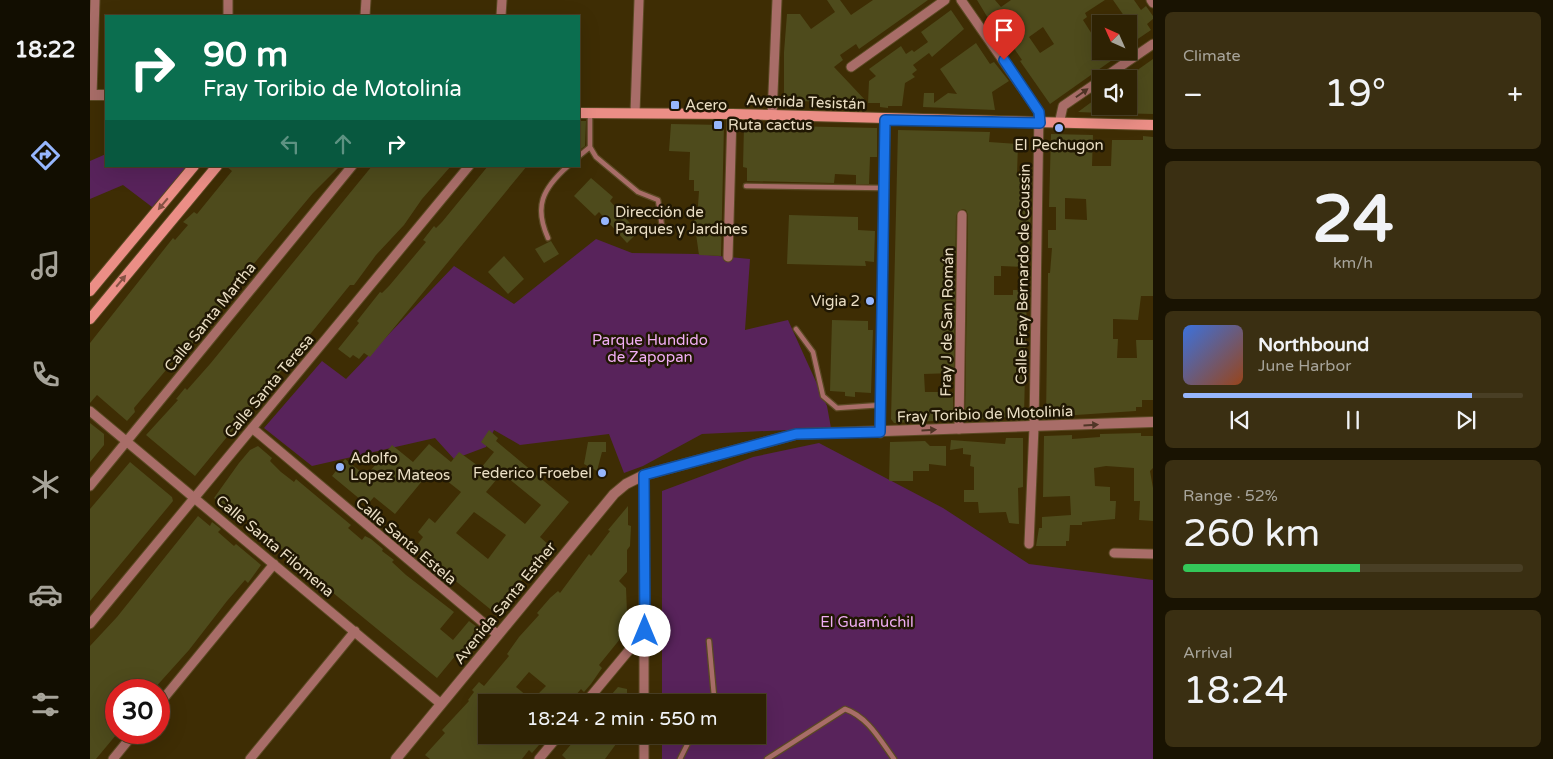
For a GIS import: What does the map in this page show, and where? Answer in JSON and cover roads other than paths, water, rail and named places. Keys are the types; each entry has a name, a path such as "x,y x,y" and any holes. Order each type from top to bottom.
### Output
{"main road":[{"name":"Avenida Tesistán","path":"584,113 732,114 885,120 1153,125"},
{"path":"90,291 193,167"},
{"path":"90,319 215,167"}],"street":[{"path":"94,0 91,95 105,95"},
{"path":"228,0 228,15"},
{"path":"365,15 366,0"},
{"path":"501,15 502,0"},
{"path":"635,113 638,0"},
{"path":"772,116 777,0"},
{"path":"851,67 945,0"},
{"path":"961,0 1039,112 1040,123"},
{"path":"1115,70 1153,44"},
{"path":"1059,124 1063,106 1092,86"},
{"path":"728,257 732,114"},
{"path":"880,432 885,120"},
{"name":"Calle Fray Bernardo de Coussin","path":"1029,544 1034,428 1040,123"},
{"name":"Calle Santa Martha","path":"90,486 351,167"},
{"name":"Calle Santa Teresa","path":"90,624 468,167"},
{"name":"Fray J de San Román","path":"959,429 962,215"},
{"name":"Calle Santa Filomena","path":"90,411 441,704"},
{"name":"Fray Toribio de Motolinía","path":"644,475 796,434 1034,428 1153,422"},
{"name":"Calle Santa Estela","path":"252,428 498,635"},
{"path":"644,475 644,694"},
{"name":"Avenida Santa Esther","path":"396,759 614,494 626,484 644,475"},
{"path":"1114,553 1153,554"},
{"path":"170,691 274,564"},
{"path":"593,694 645,631"},
{"path":"250,759 355,632"},
{"path":"114,759 126,744"},
{"path":"539,759 552,744"},
{"path":"644,744 644,759"}],"lane":[{"path":"584,113 590,146 596,157 638,192 658,200 662,226"},
{"path":"580,155 590,146"},
{"path":"548,238 541,222 540,207 545,193 567,167"},
{"path":"746,186 885,188"},
{"path":"796,329 813,352 823,396 837,408 881,405"},
{"path":"709,641 714,694"},
{"path":"767,759 845,709 856,713 866,721 893,759"},
{"path":"680,759 688,744"}],"place":[{"name":"Acero","path":"675,105"},
{"name":"Ruta cactus","path":"718,125"},
{"name":"El Pechugon","path":"1059,128"},
{"name":"Dirección de Parques y Jardines","path":"605,221"},
{"name":"Vigia 2","path":"870,301"},
{"name":"Adolfo Lopez Mateos","path":"340,467"},
{"name":"Federico Froebel","path":"602,473"}],"park label":[{"name":"Parque Hundido de Zapopan","path":"650,348"},
{"name":"El Guamúchil","path":"867,622"}]}
